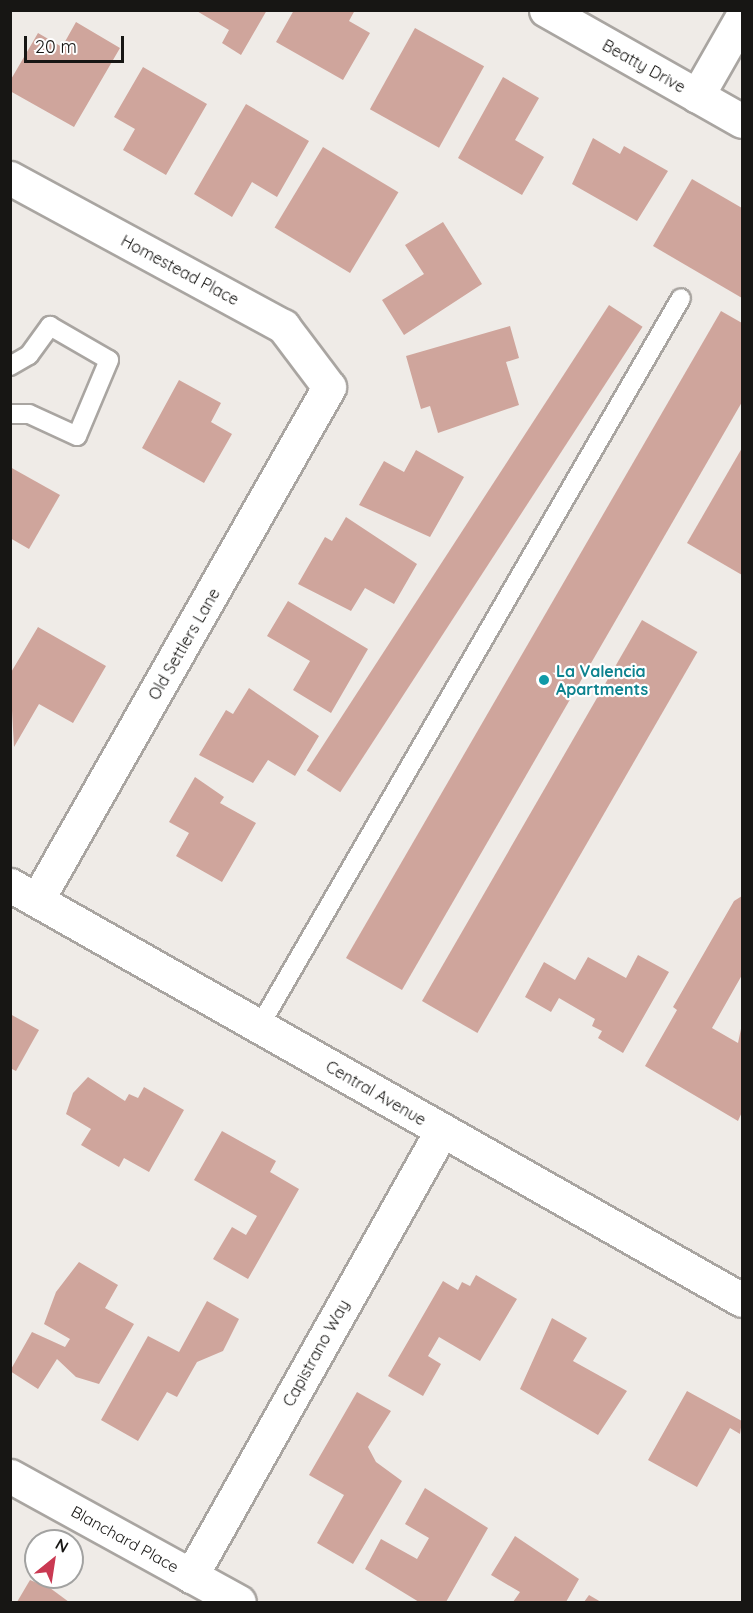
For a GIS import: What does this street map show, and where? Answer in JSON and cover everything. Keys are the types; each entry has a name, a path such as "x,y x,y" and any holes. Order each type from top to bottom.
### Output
{"street":[{"name":"Beatty Drive","path":"546,10 742,121"},
{"path":"697,96 742,17"},
{"name":"Homestead Place","path":"10,178 283,326 329,387"},
{"name":"Old Settlers Lane","path":"24,893 329,387"},
{"name":"Central Avenue","path":"24,893 742,1300"},
{"name":"Capistrano Way","path":"191,1576 442,1130"},
{"name":"Blanchard Place","path":"10,1476 239,1602"}],"lane":[{"path":"259,1027 681,298"},
{"path":"10,366 29,355 50,326 109,360 77,436 29,414 10,414"}],"building":[{"path":"195,10 267,10 241,55 222,43 229,30"},
{"path":"294,10 355,10 349,21 370,33 343,80 276,42"},
{"path":"76,22 120,48 74,127 10,91 10,81 38,33 62,47"},
{"path":"415,28 484,66 439,148 370,109"},
{"path":"143,67 207,104 166,175 123,150 135,129 114,117"},
{"path":"503,77 539,98 515,140 544,157 522,195 458,158"},
{"path":"246,104 309,141 277,197 252,182 232,217 194,194"},
{"path":"593,138 620,154 624,146 668,171 637,221 572,184"},
{"path":"323,147 398,192 350,273 275,228"},
{"path":"692,179 742,208 742,298 653,246"},
{"path":"443,222 482,284 404,335 382,300 424,274 405,245"},
{"path":"609,305 643,327 340,792 307,770"},
{"name":"La Valencia Apartments","path":"721,311 742,323 742,402 402,990 346,958"},
{"path":"510,326 519,358 506,362 519,405 438,433 430,406 421,409 406,356"},
{"path":"179,380 221,403 211,422 232,434 204,483 142,448"},
{"path":"742,448 742,575 687,543"},
{"path":"416,450 464,477 430,537 359,505 384,461 404,472"},
{"path":"10,467 60,495 29,549 10,538"},
{"path":"346,517 417,564 394,604 365,588 351,611 298,584 325,537 332,541"},
{"path":"288,601 368,649 331,713 293,690 310,661 267,636"},
{"name":"La Valencia Apartments","path":"642,620 697,652 477,1033 422,1001"},
{"path":"38,627 106,666 73,723 39,704 14,747 10,674"},
{"path":"249,688 319,736 295,776 268,760 253,783 199,755 226,710 233,714"},
{"path":"195,777 224,797 220,803 256,823 222,882 176,856 189,833 169,822"},
{"path":"742,896 742,975 712,1028 738,1043 742,1024 742,1112 738,1121 645,1066 677,1010 673,1007 734,901"},
{"path":"638,955 669,972 623,1053 598,1038 602,1031 592,1026 595,1019 559,998 551,1012 525,997 544,962 575,980 588,957 626,978"},
{"path":"10,1014 39,1030 16,1071 10,1068"},
{"path":"88,1077 125,1101 129,1094 138,1098 144,1087 184,1110 149,1172 124,1158 119,1167 81,1145 91,1129 66,1114 73,1093"},
{"path":"222,1131 276,1161 270,1172 299,1189 248,1279 213,1259 232,1227 246,1235 257,1216 194,1180"},
{"path":"79,1262 118,1285 105,1308 134,1324 99,1384 76,1377 57,1359 38,1389 10,1371 32,1332 65,1347 70,1339 44,1324 56,1292"},
{"path":"476,1275 517,1299 480,1361 439,1337 428,1356 441,1364 423,1396 388,1376 443,1281 458,1290 462,1282 470,1286"},
{"path":"207,1301 239,1319 223,1351 197,1362 177,1397 167,1392 138,1441 101,1420 148,1336 179,1352"},
{"path":"552,1318 587,1338 573,1361 627,1391 598,1435 520,1389"},
{"path":"687,1391 742,1421 740,1434 730,1428 697,1487 648,1460"},
{"path":"357,1392 391,1411 368,1447 376,1462 402,1481 353,1564 317,1543 344,1495 309,1475"},
{"path":"425,1488 488,1528 446,1602 419,1602 365,1569 381,1539 417,1559 429,1538 405,1524"},
{"path":"515,1536 579,1579 566,1602 513,1602 520,1592 491,1575"},
{"path":"25,1589 51,1589 69,1602 17,1602"},
{"path":"589,1595 601,1602 584,1602"}],"place":[{"name":"La Valencia Apartments","path":"544,680"}]}
